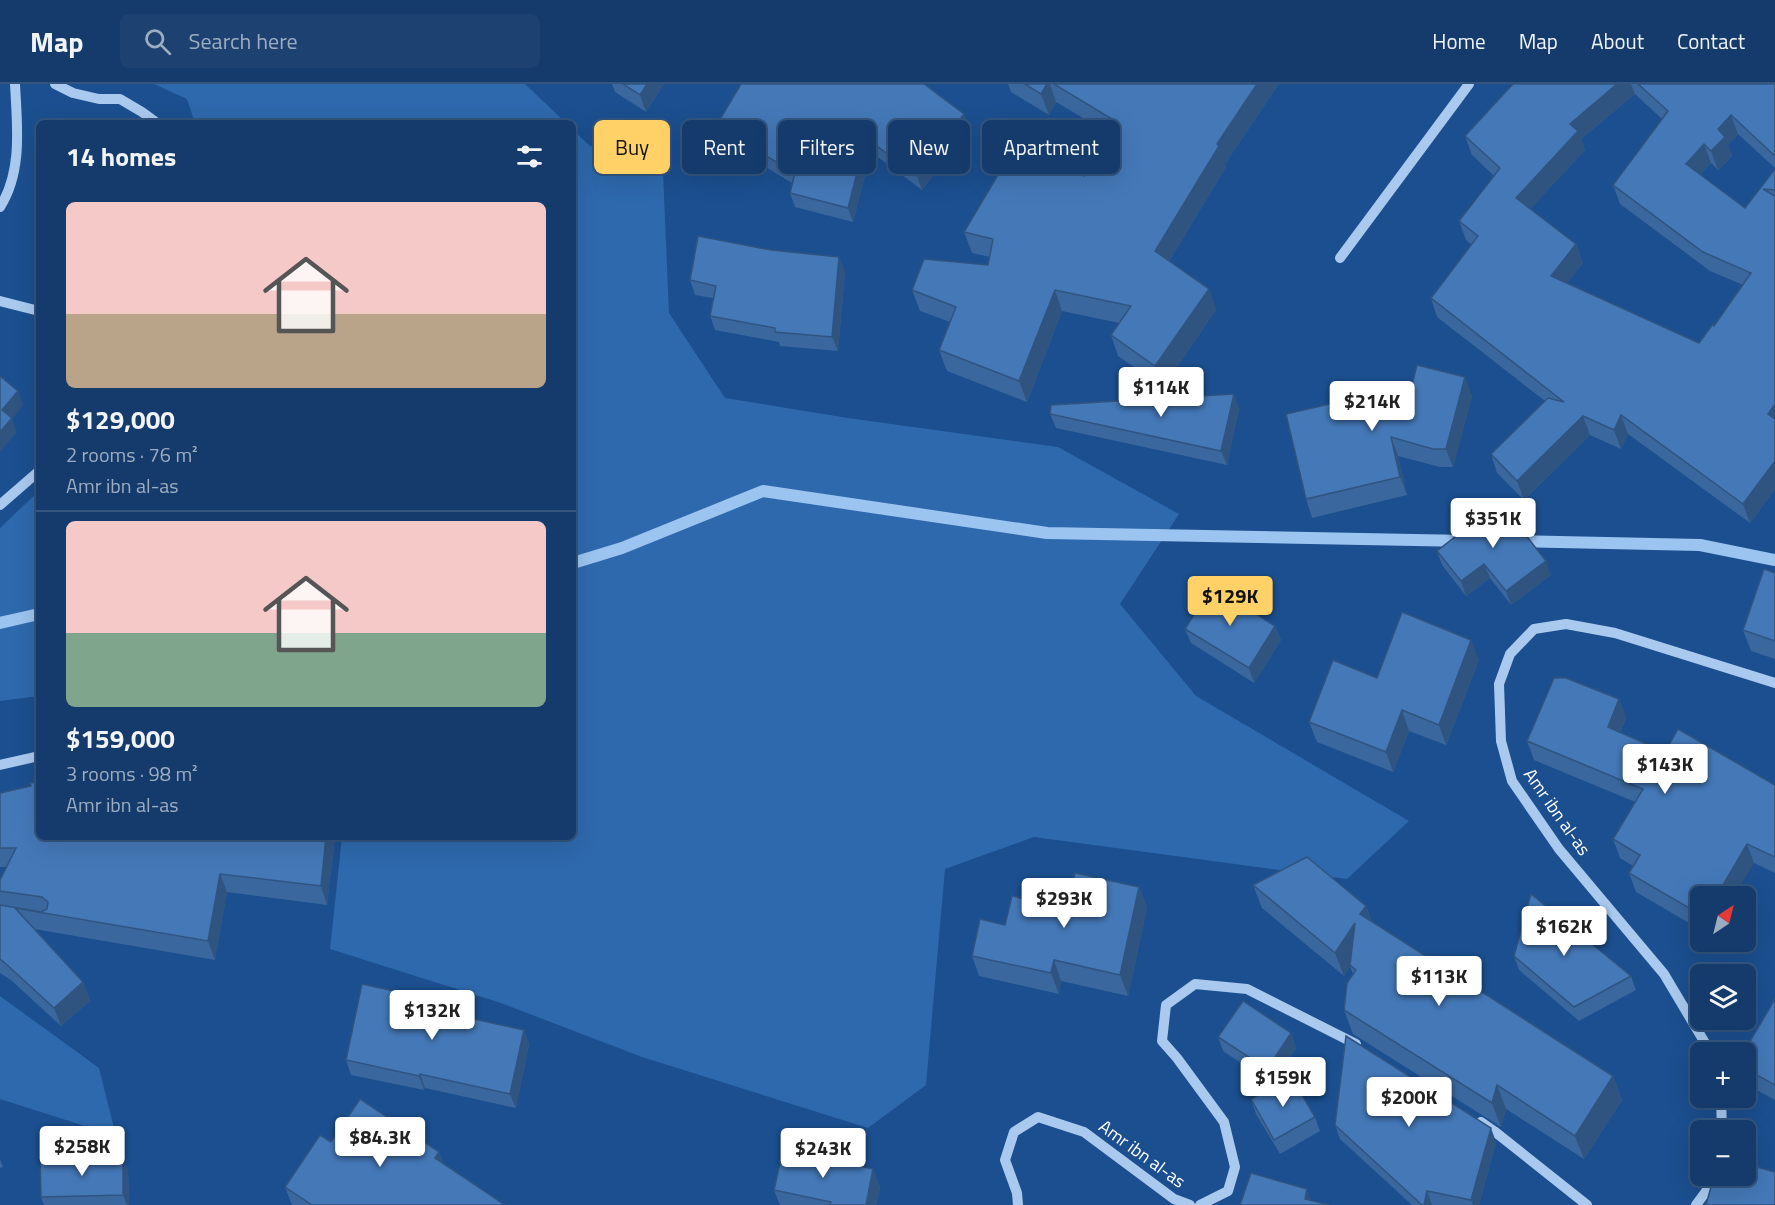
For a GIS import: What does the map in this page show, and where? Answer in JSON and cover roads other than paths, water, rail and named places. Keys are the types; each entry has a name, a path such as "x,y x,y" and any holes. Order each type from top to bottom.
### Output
{"street":[{"path":"0,207 8,194 18,145 15,84"},
{"path":"55,84 73,93 99,99 120,99 153,120"},
{"path":"1340,258 1469,84"},
{"path":"0,301 36,310"},
{"path":"0,505 36,474"},
{"name":"Amr ibn al-as","path":"1704,1042 1664,974 1559,849 1512,780 1501,741 1499,684 1510,654 1534,629 1566,624 1615,633 1775,683"},
{"path":"0,765 36,757"},
{"name":"Amr ibn al-as","path":"1200,1205 1228,1191 1235,1167 1224,1122 1162,1041 1166,1005 1195,984 1247,989 1365,1050"},
{"path":"1468,1114 1494,1131 1587,1205"},
{"name":"Amr ibn al-as","path":"1018,1205 1017,1193 1005,1160 1014,1132 1038,1117 1084,1132 1174,1199 1190,1205"},
{"path":"1696,1205 1710,1186"}],"waterway":[{"path":"576,562 622,548 763,491 1047,533 1467,541"},
{"path":"1515,541 1700,545 1775,560"},
{"path":"0,623 36,615"}]}
